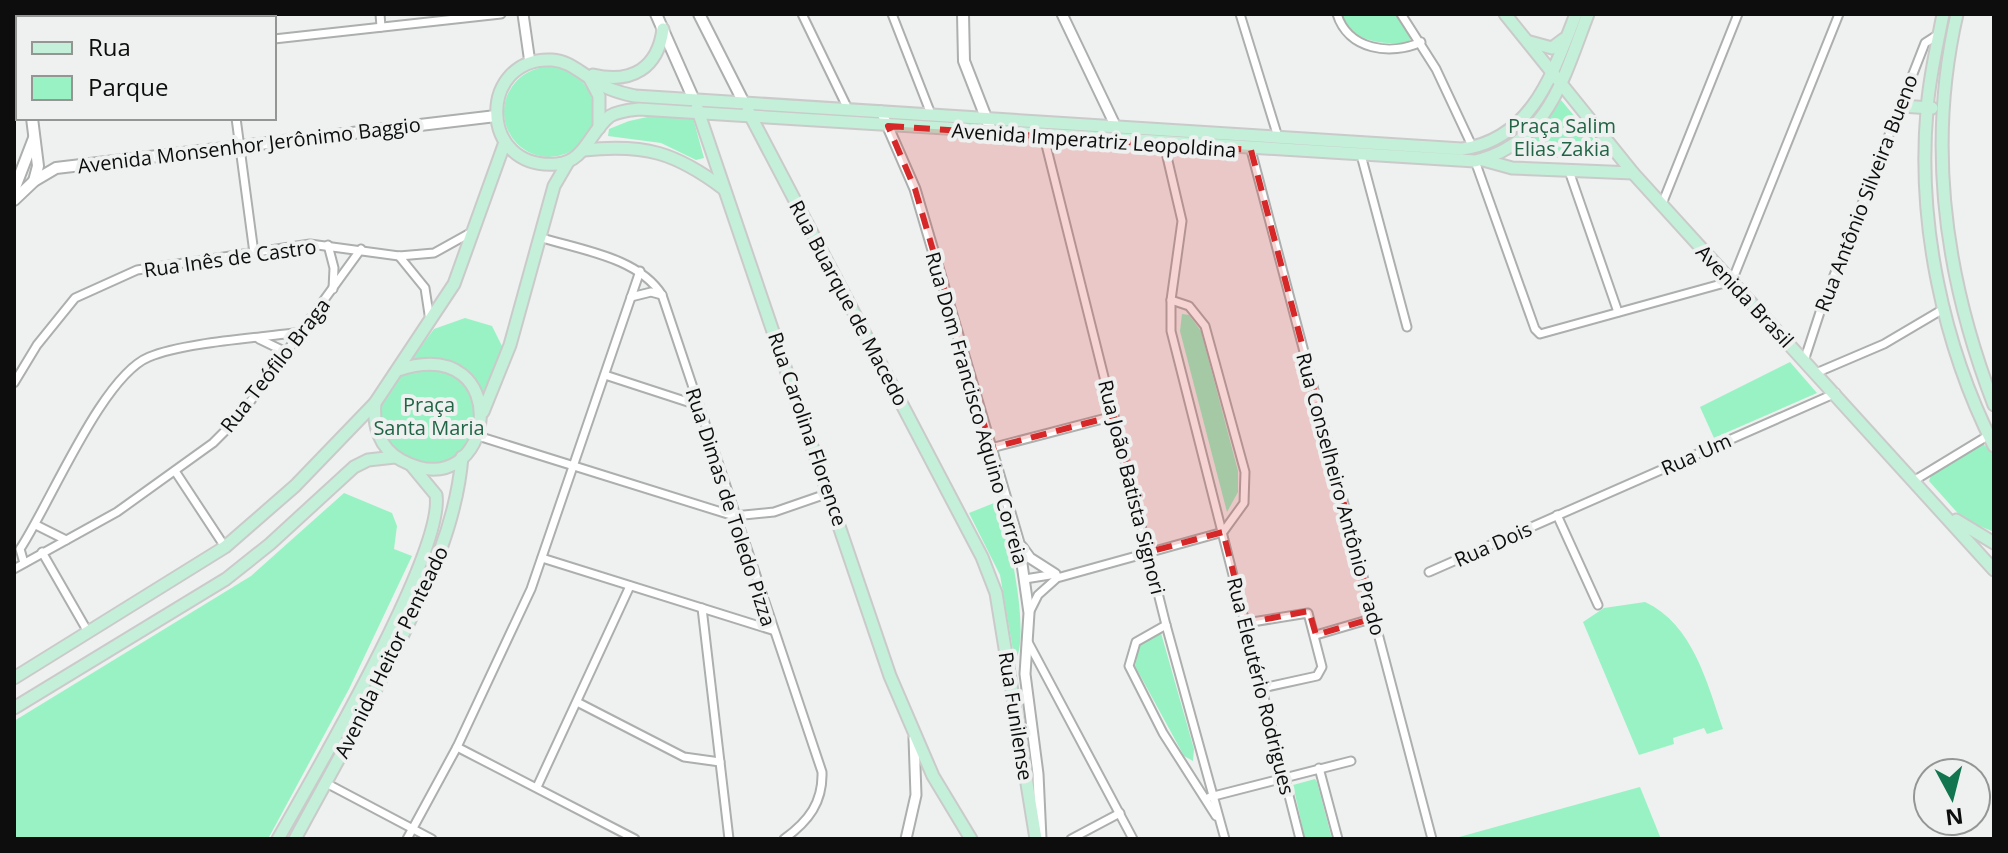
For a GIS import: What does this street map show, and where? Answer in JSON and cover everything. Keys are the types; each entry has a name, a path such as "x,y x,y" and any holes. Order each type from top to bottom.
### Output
{"main road":[{"name":"Rua Carolina Florence","path":"656,14 694,100 726,190 890,676 933,776 971,839"},
{"name":"Rua Buarque de Macedo","path":"699,14 965,522 996,593"},
{"path":"963,14 964,61 992,133"},
{"name":"Avenida Brasil","path":"1505,14 1633,173 1994,570"},
{"name":"Avenida Imperatriz Leopoldina","path":"587,76 635,96 1473,148 1504,135 1536,104 1552,74 1576,14"},
{"path":"1479,160 1529,135 1543,118 1560,85 1588,14"},
{"path":"1943,14 1927,107 1925,147 1932,249 1966,380 1992,438"},
{"path":"1957,14 1941,109 1940,153 1948,247 1965,323 1994,405"},
{"path":"568,162 536,163 515,153 505,142 496,116 504,85 519,68 530,63 564,62 587,76 615,78 633,74 650,64 660,51 663,29"},
{"path":"1521,34 1533,45 1552,48 1569,32"},
{"path":"375,403 379,438 395,457 412,466 435,468 462,457 478,436 482,413 510,345 554,186 568,162 584,150 599,128 599,96 587,76"},
{"path":"1901,106 1941,109"},
{"name":"Avenida Imperatriz Leopoldina","path":"599,128 611,115 623,111 698,113 992,133 1043,133 1251,150 1479,160 1512,168 1633,173"},
{"name":"Avenida Monsenhor Jerônimo Baggio","path":"14,200 34,181 56,168 496,116"},
{"path":"32,120 38,166 34,181"},
{"path":"1100,138 1115,125"},
{"path":"14,190 35,136"},
{"path":"14,678 225,547 295,486 375,403 454,284 505,142"},
{"path":"584,150 634,147 657,151 679,158 726,190"},
{"path":"37,150 44,161 56,168"},
{"path":"398,370 425,363 451,369 471,386 482,413"},
{"path":"14,708 241,568 354,467 368,460 395,457"},
{"name":"Avenida Heitor Penteado","path":"295,839 374,694 433,573 455,514 462,457"},
{"name":"Avenida Heitor Penteado","path":"278,839 360,689 433,531 436,495 412,466"},
{"path":"1940,508 1994,543"},
{"name":"Rua Funilense","path":"996,593 1038,839"}],"street":[{"path":"380,14 381,27"},
{"path":"276,39 501,14"},
{"path":"523,14 530,63"},
{"path":"802,14 848,109"},
{"path":"892,14 931,114"},
{"path":"1062,14 1115,125"},
{"path":"1240,14 1278,137"},
{"path":"1337,14 1348,33 1372,47 1403,48 1421,42"},
{"path":"1401,14 1421,42 1473,148"},
{"path":"1662,204 1738,14"},
{"path":"1479,160 1535,329 1540,334 1732,281 1839,14"},
{"name":"Rua Antônio Silveira Bueno","path":"1804,361 1822,306 1925,43 1939,34"},
{"name":"Rua Dom Francisco Aquino Correia","path":"881,111 915,189 1019,543 1029,613 1027,695 1038,774 1038,839"},
{"path":"236,120 254,253"},
{"name":"Rua João Batista Signori","path":"1043,133 1203,763 1208,797 1225,839"},
{"name":"Rua Eleutério Rodrigues","path":"1164,144 1182,221 1171,300 1175,349 1300,839"},
{"name":"Rua Conselheiro Antônio Prado","path":"1251,150 1432,839"},
{"path":"1361,155 1407,327"},
{"path":"1569,171 1618,312"},
{"name":"Rua Inês de Castro","path":"14,383 17,372 75,298 137,270 328,245 399,256 434,253 476,229"},
{"name":"Rua Dimas de Toledo Pizza","path":"539,237 640,271 651,279 662,295 822,772 823,792 816,806 807,821 784,839"},
{"name":"Rua Teófilo Braga","path":"328,245 334,268 333,289"},
{"name":"Rua Teófilo Braga","path":"14,569 117,512 213,443 239,417 361,249"},
{"path":"399,256 425,288 430,321"},
{"path":"407,839 499,661 542,558 640,271"},
{"path":"631,297 651,292 662,295"},
{"path":"1029,613 1038,595 1051,582 1070,573 1223,532 1244,503 1245,472 1205,326 1189,306 1171,300"},
{"path":"1816,373 1884,344 1945,308"},
{"path":"24,563 20,549 96,414 125,374 149,357 301,332"},
{"path":"257,338 286,352"},
{"path":"605,375 697,405"},
{"name":"Rua Um","path":"1557,515 1836,393"},
{"path":"991,448 1114,416"},
{"path":"478,436 734,516 774,512 829,493"},
{"path":"1915,480 1992,438"},
{"path":"175,471 225,547"},
{"path":"1557,515 1598,605"},
{"name":"Rua Dois","path":"1429,572 1557,515"},
{"path":"36,525 66,540"},
{"path":"1019,543 1030,558 1055,574"},
{"path":"42,552 88,632"},
{"path":"542,558 772,630"},
{"path":"1025,579 1070,573"},
{"path":"537,787 630,586"},
{"path":"702,608 729,839"},
{"path":"1246,623 1305,612 1310,615 1316,635 1322,664 1317,676 1262,688"},
{"path":"1316,635 1374,618"},
{"path":"1166,625 1136,642 1129,666 1186,770 1208,797 1351,761"},
{"path":"1028,642 1133,839"},
{"path":"577,702 684,757 720,762"},
{"path":"906,839 916,795 913,730"},
{"path":"457,747 635,839"},
{"path":"1186,770 1203,763"},
{"path":"1319,768 1338,839"},
{"path":"326,783 432,839"},
{"path":"1071,839 1120,813"}],"highlighted area":[{"path":"888,126 1251,150 1374,618 1316,635 1309,611 1246,623 1223,532 1149,552 1114,416 991,448 915,189"}],"green space":[{"path":"1342,14 1395,14 1412,38 1407,43 1368,40 1353,31"},
{"path":"549,67 566,70 581,80 591,95 594,112 591,129 581,144 566,154 549,157 532,154 517,144 507,129 504,112 507,95 517,80 532,70"},
{"name":"Praça Salim Elias Zakia","path":"1561,100 1608,160 1512,156 1513,149 1539,128"},
{"path":"652,116 693,118 704,158 696,160 661,143 608,136 609,129"},
{"path":"1182,314 1189,315 1201,331 1238,471 1238,492 1227,512 1180,331"},
{"path":"465,318 492,326 503,348 485,395 470,377 454,366 434,360 411,360 434,329"},
{"path":"1790,362 1817,393 1714,438 1700,407"},
{"name":"Praça Santa Maria","path":"428,368 446,372 462,382 472,398 476,416 472,434 462,450 446,460 428,464 410,460 394,450 384,434 380,416 384,398 394,382 410,372"},
{"path":"1982,444 1990,448 1994,456 1994,532 1963,519 1929,481 1931,475"},
{"path":"344,493 392,513 397,526 394,549 412,556 349,689 268,839 14,839 14,721 251,576"},
{"path":"999,501 1019,603 1021,624 1017,657 1014,656 1000,575 969,513"},
{"path":"1645,602 1661,612 1687,640 1704,674 1723,729 1707,734 1704,728 1673,738 1674,744 1639,755 1583,622 1604,608"},
{"path":"1161,633 1194,749 1193,761 1184,756 1135,666 1140,643"},
{"path":"1315,779 1332,839 1305,839 1293,785"},
{"path":"1640,787 1661,839 1452,839"}]}
